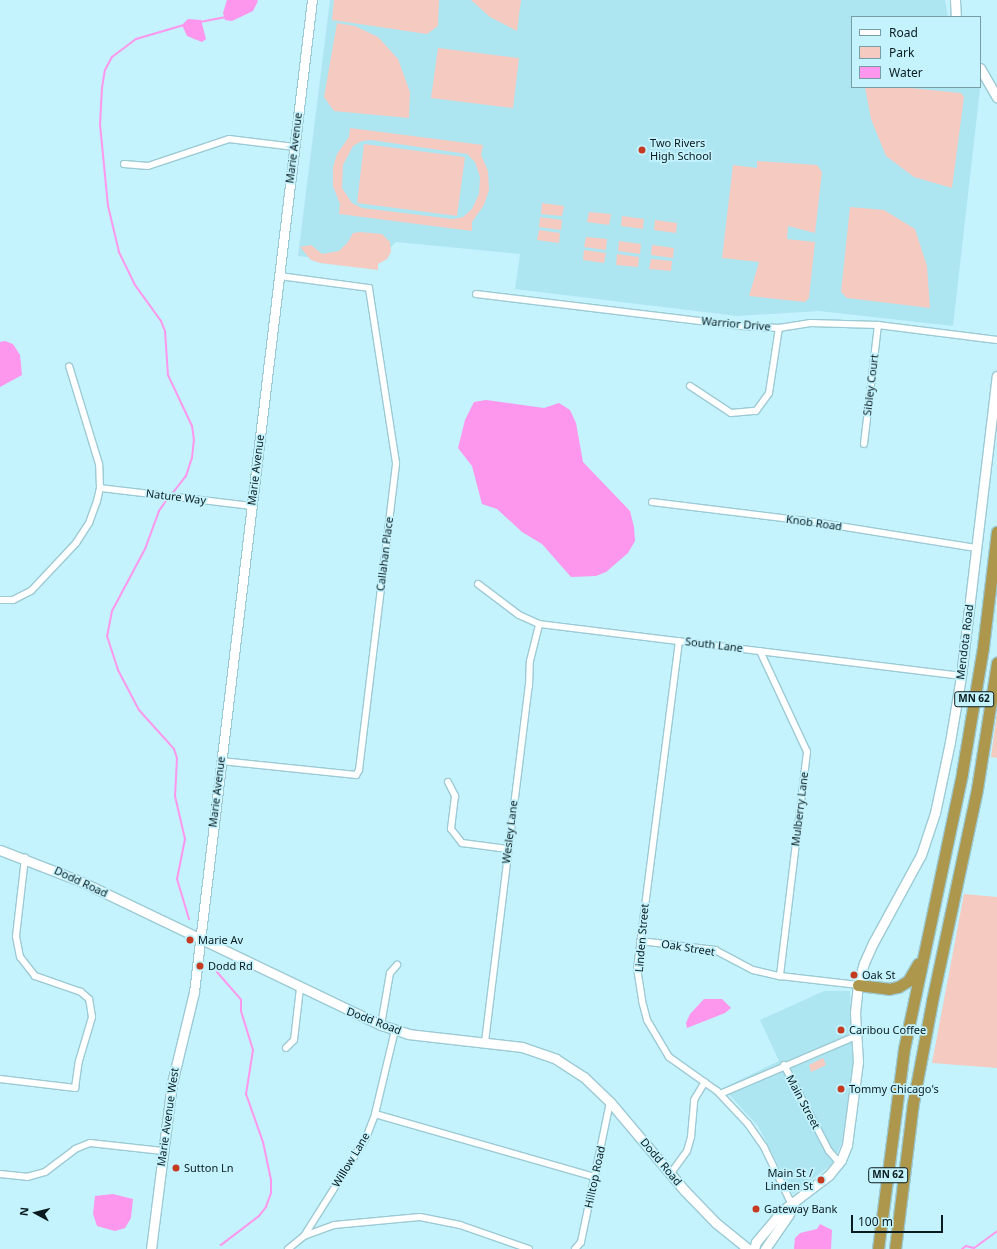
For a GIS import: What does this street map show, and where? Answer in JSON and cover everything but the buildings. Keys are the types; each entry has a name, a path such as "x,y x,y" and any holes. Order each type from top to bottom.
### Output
{"highway":[{"name":"MN 62","path":"878,1249 901,1076 926,943 962,773 977,684 997,532"},
{"name":"MN 62","path":"895,1249 918,1078 978,780 997,663"},
{"path":"977,684 974,743 969,769 972,778 978,780"},
{"path":"858,985 889,989 908,981 914,974 926,943"}],"street":[{"name":"Marie Avenue","path":"200,940 312,0"},
{"path":"955,0 956,16"},
{"path":"981,70 997,98"},
{"path":"124,164 148,166 229,140 294,147"},
{"name":"Callahan Place","path":"221,761 356,775 359,770 396,463 369,288 279,276"},
{"name":"Warrior Drive","path":"476,294 741,326 779,328 811,323 878,325 997,340"},
{"name":"Sibley Court","path":"864,444 878,325"},
{"path":"690,386 731,413 756,411 769,394 779,328"},
{"path":"0,600 13,600 31,591 76,544 89,523 100,488 100,464 68,366"},
{"name":"Mendota Road","path":"754,1249 756,1242 783,1210 792,1205 819,1184 839,1162 847,1144 851,1127 858,1062 855,1013 858,985 864,963 873,943 921,855 935,813 961,676 997,376"},
{"name":"Nature Way","path":"100,488 251,506"},
{"name":"Knob Road","path":"652,502 814,522 976,548"},
{"name":"South Lane","path":"478,584 519,615 539,624 961,676"},
{"name":"Wesley Lane","path":"485,1042 529,686 530,661 539,624"},
{"name":"Linden Street","path":"679,641 637,968 647,1020 669,1057 720,1094 748,1124 764,1147 792,1205"},
{"name":"Mulberry Lane","path":"760,651 807,752 780,976"},
{"path":"448,782 455,796 452,829 462,843 508,849"},
{"name":"Dodd Road","path":"0,850 25,858 80,881 300,988 381,1025 395,1030 424,1036 522,1047 556,1059 584,1077 610,1102 671,1174 716,1223 748,1249"},
{"path":"0,1079 74,1088 79,1061 92,1017 89,999 81,992 35,976 20,957 16,936 25,858"},
{"name":"Marie Avenue West","path":"151,1249 172,1083 194,992 200,940"},
{"name":"Oak Street","path":"640,941 714,950 753,970 780,976 858,985"},
{"path":"381,1025 390,973 397,965"},
{"path":"286,1048 294,1040 300,988"},
{"name":"Willow Lane","path":"304,1236 366,1138 375,1114 395,1030"},
{"name":"Main Street","path":"839,1162 829,1151 784,1065 856,1036"},
{"path":"720,1094 784,1065"},
{"path":"671,1174 686,1152 691,1137 694,1100 705,1082"},
{"name":"Hilltop Road","path":"575,1249 581,1242 610,1102"},
{"path":"375,1114 595,1177"},
{"path":"0,1174 27,1177 45,1172 76,1149 90,1143 163,1151"},
{"path":"765,1249 789,1214 792,1205"},
{"path":"288,1249 304,1236 334,1224 420,1217 460,1224 528,1249"}],"shaded area":[{"name":"Two Rivers High School","path":"330,0 945,0 948,16 851,16 851,88 980,89 953,326 819,311 737,316 515,289 520,254 396,242 374,264 298,256"},
{"path":"824,991 850,991 853,1069 842,1143 831,1165 793,1194 758,1126 723,1088 779,1061 760,1020"}],"green space":[{"path":"334,0 439,0 438,26 427,34 332,20"},
{"path":"471,0 521,0 517,31 490,17"},
{"path":"337,23 355,26 378,37 398,59 410,92 409,118 334,111 324,97"},
{"path":"438,48 519,58 513,108 431,98"},
{"path":"865,88 910,88 961,93 964,97 952,188 914,177 886,156 871,119"},
{"path":"350,128 483,145 481,155 488,171 489,190 484,205 472,222 472,231 339,214 340,204 333,186 333,167 337,154 349,137","holes":["371,140 467,154 475,162 480,177 479,194 472,209 463,217 453,219 362,208 352,203 342,188 343,165 353,146 362,141"]},
{"path":"364,144 465,157 457,216 357,203"},
{"path":"757,161 817,165 822,172 815,233 788,226 787,239 815,242 809,298 805,302 749,296 759,262 722,258 733,165 757,168"},
{"path":"542,203 564,206 562,216 541,214"},
{"path":"850,207 884,210 915,229 927,266 930,308 847,298 841,292"},
{"path":"589,212 611,214 609,225 587,222"},
{"path":"622,216 644,219 643,229 621,226"},
{"path":"540,217 562,220 561,230 539,227"},
{"path":"655,220 677,223 676,233 654,230"},
{"path":"539,230 560,233 559,243 537,240"},
{"path":"360,232 382,234 390,242 391,252 387,259 378,264 378,270 320,263 311,260 300,247 311,245 322,254 339,251 348,242 353,233"},
{"path":"586,237 607,239 606,250 584,247"},
{"path":"619,241 641,244 640,254 618,251"},
{"path":"652,245 674,248 673,258 651,255"},
{"path":"584,250 606,253 604,263 583,260"},
{"path":"617,254 639,257 638,267 616,265"},
{"path":"651,259 672,261 671,271 649,269"},
{"path":"997,712 997,758 991,757"},
{"path":"964,894 997,897 997,1068 932,1063"},
{"path":"823,1058 826,1065 811,1072 809,1065"}],"water":[{"path":"227,0 258,1 253,11 232,21 225,20 223,13"},
{"path":"188,19 201,20 206,39 202,42 187,36 182,25"},
{"path":"5,341 13,344 20,355 22,375 0,387 0,342"},
{"path":"486,400 544,408 559,403 570,410 576,423 583,462 630,511 634,527 635,541 628,553 606,572 596,576 571,577 542,544 522,532 497,509 482,504 472,466 458,448 465,420 474,402"},
{"path":"704,999 722,999 731,1008 725,1013 687,1028 686,1023 690,1014"},
{"path":"113,1194 133,1199 131,1218 125,1228 115,1231 97,1226 93,1214 95,1196"},
{"path":"820,1224 832,1230 831,1249 794,1249 795,1238 800,1233 817,1229"}],"waterway":[{"path":"200,22 225,17"},
{"path":"171,495 186,476 192,458 194,440 192,426 168,375 165,331 161,321 135,285 119,252 108,206 100,125 102,88 105,70 112,57 136,39 184,25"},
{"path":"168,498 159,511 145,549 112,611 107,636 118,670 139,710 174,749 177,758 175,796 185,839 177,879 189,919"},
{"path":"217,972 241,1000 241,1011 253,1050 246,1094 263,1142 271,1179 271,1193 266,1207 259,1216 221,1245"},
{"path":"962,1249 966,1246 974,1248 997,1231"}],"place":[{"name":"Two Rivers High School","path":"642,150"},
{"name":"Marie Av","path":"190,940"},
{"name":"Dodd Rd","path":"200,966"},
{"name":"Oak St","path":"854,975"},
{"name":"Caribou Coffee","path":"841,1030"},
{"name":"Tommy Chicago's","path":"841,1089"},
{"name":"Sutton Ln","path":"176,1168"},
{"name":"Main St / Linden St","path":"821,1180"},
{"name":"Gateway Bank","path":"756,1209"}]}
